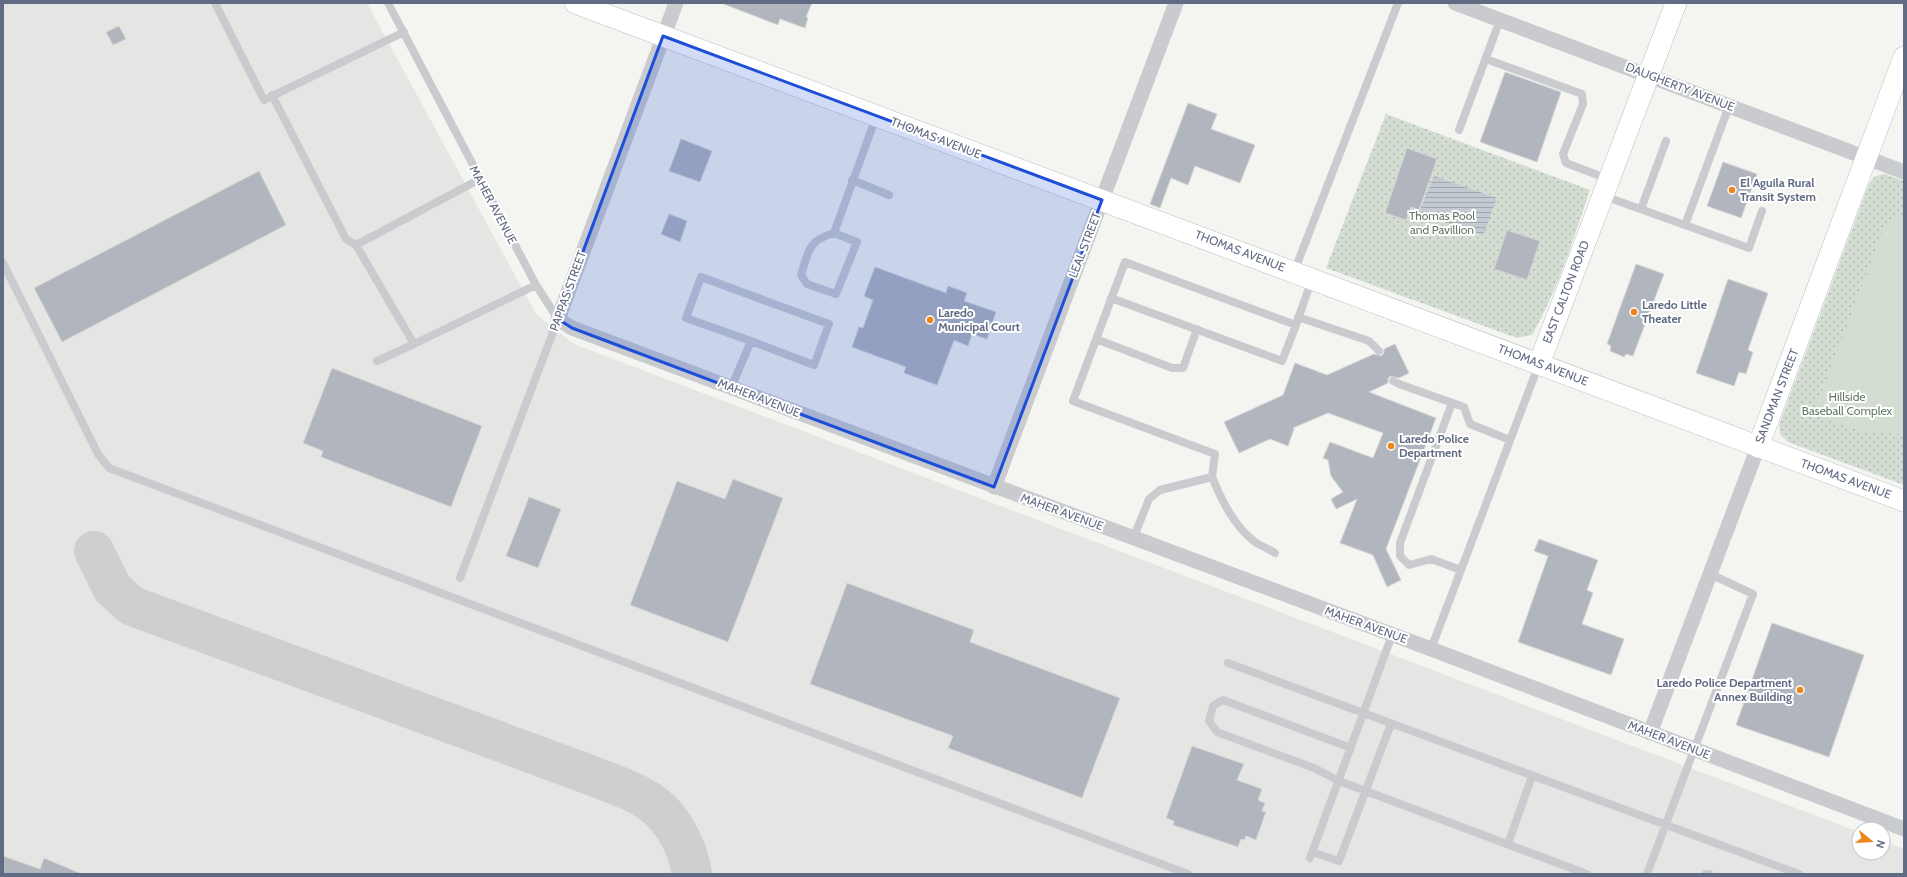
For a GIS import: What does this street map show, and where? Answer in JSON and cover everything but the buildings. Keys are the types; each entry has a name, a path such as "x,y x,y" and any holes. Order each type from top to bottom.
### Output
{"street":[{"name":"THOMAS AVENUE","path":"575,3 1758,447 1904,500"},
{"name":"PAPPAS STREET","path":"558,319 676,3"},
{"name":"LEAL STREET","path":"994,487 1176,3"},
{"name":"DAUGHERTY AVENUE","path":"1455,3 1904,172"},
{"name":"EAST CALTON ROAD","path":"1539,364 1676,3"},
{"name":"SANDMAN STREET","path":"1650,733 1904,58"},
{"name":"MAHER AVENUE","path":"558,319 572,328 1392,635 1904,829"}],"lane":[{"path":"215,3 264,100 404,32"},
{"name":"MAHER AVENUE","path":"388,3 536,285 558,319"},
{"path":"1111,298 1282,361 1297,321 1303,275 1398,3"},
{"path":"1459,130 1500,20"},
{"path":"1486,59 1582,94 1583,104 1563,154 1566,163 1641,209 1749,248 1762,211"},
{"path":"272,95 346,239 356,245 414,344"},
{"path":"1685,225 1728,106"},
{"path":"834,233 876,115"},
{"path":"1641,209 1666,141"},
{"path":"356,245 480,179"},
{"path":"852,180 889,195"},
{"path":"834,233 857,242 836,294 807,284 801,275 812,243 820,237 834,233"},
{"path":"1275,553 1256,543 1244,531 1224,504 1212,477 1215,454 1074,401 1125,262 1297,321 1369,341 1379,351"},
{"path":"3,263 98,454 109,468 1188,874"},
{"path":"701,277 829,324 814,365 751,341 686,318 701,277"},
{"path":"377,361 536,285"},
{"name":"PAPPAS STREET","path":"460,578 558,319"},
{"path":"1096,339 1172,368 1183,368 1197,329"},
{"path":"731,388 751,341"},
{"name":"EAST CALTON ROAD","path":"1431,650 1539,364"},
{"path":"1393,381 1464,408 1470,424 1510,440"},
{"path":"1452,403 1400,543 1400,556 1408,565 1432,559 1461,570"},
{"path":"1133,539 1149,499 1160,490 1212,477"},
{"path":"1646,874 1752,594 1710,574"},
{"path":"1391,724 1339,861 1311,855 1392,635"},
{"path":"1228,663 1665,826 1799,874"},
{"path":"1351,748 1223,700 1214,706 1209,721 1217,732 1314,768 1339,781 1365,791 1587,874"},
{"path":"1508,844 1532,776"}],"highlighted area":[{"path":"663,36 1102,200 994,487 572,328 558,319"}],"shaded area":[{"path":"3,3 367,3 536,314 574,344 1851,829 1851,861 1891,861 1891,844 1904,849 1904,874 3,874"},
{"path":"1434,176 1497,198 1483,235 1419,213"}],"green space":[{"name":"Thomas Pool and Pavillion","path":"1386,114 1590,190 1571,246 1550,300 1532,335 1517,338 1326,268"},
{"name":"Hillside Baseball Complex","path":"1885,174 1904,181 1904,485 1788,442 1780,434 1779,425 1869,184 1875,176"},
{"path":"1900,216 1904,218 1904,434 1869,432 1835,423 1813,414 1886,223"}],"taxiway":[{"path":"94,551 112,588 132,606 620,786 635,793 652,803 669,820 676,830 686,851 692,874"}],"place":[{"name":"El Aguila Rural Transit System","path":"1732,190"},
{"name":"Laredo Little Theater","path":"1634,312"},
{"name":"Laredo Municipal Court","path":"930,320"},
{"name":"Laredo Police Department","path":"1391,446"},
{"name":"Laredo Police Department Annex Building","path":"1800,690"}]}
